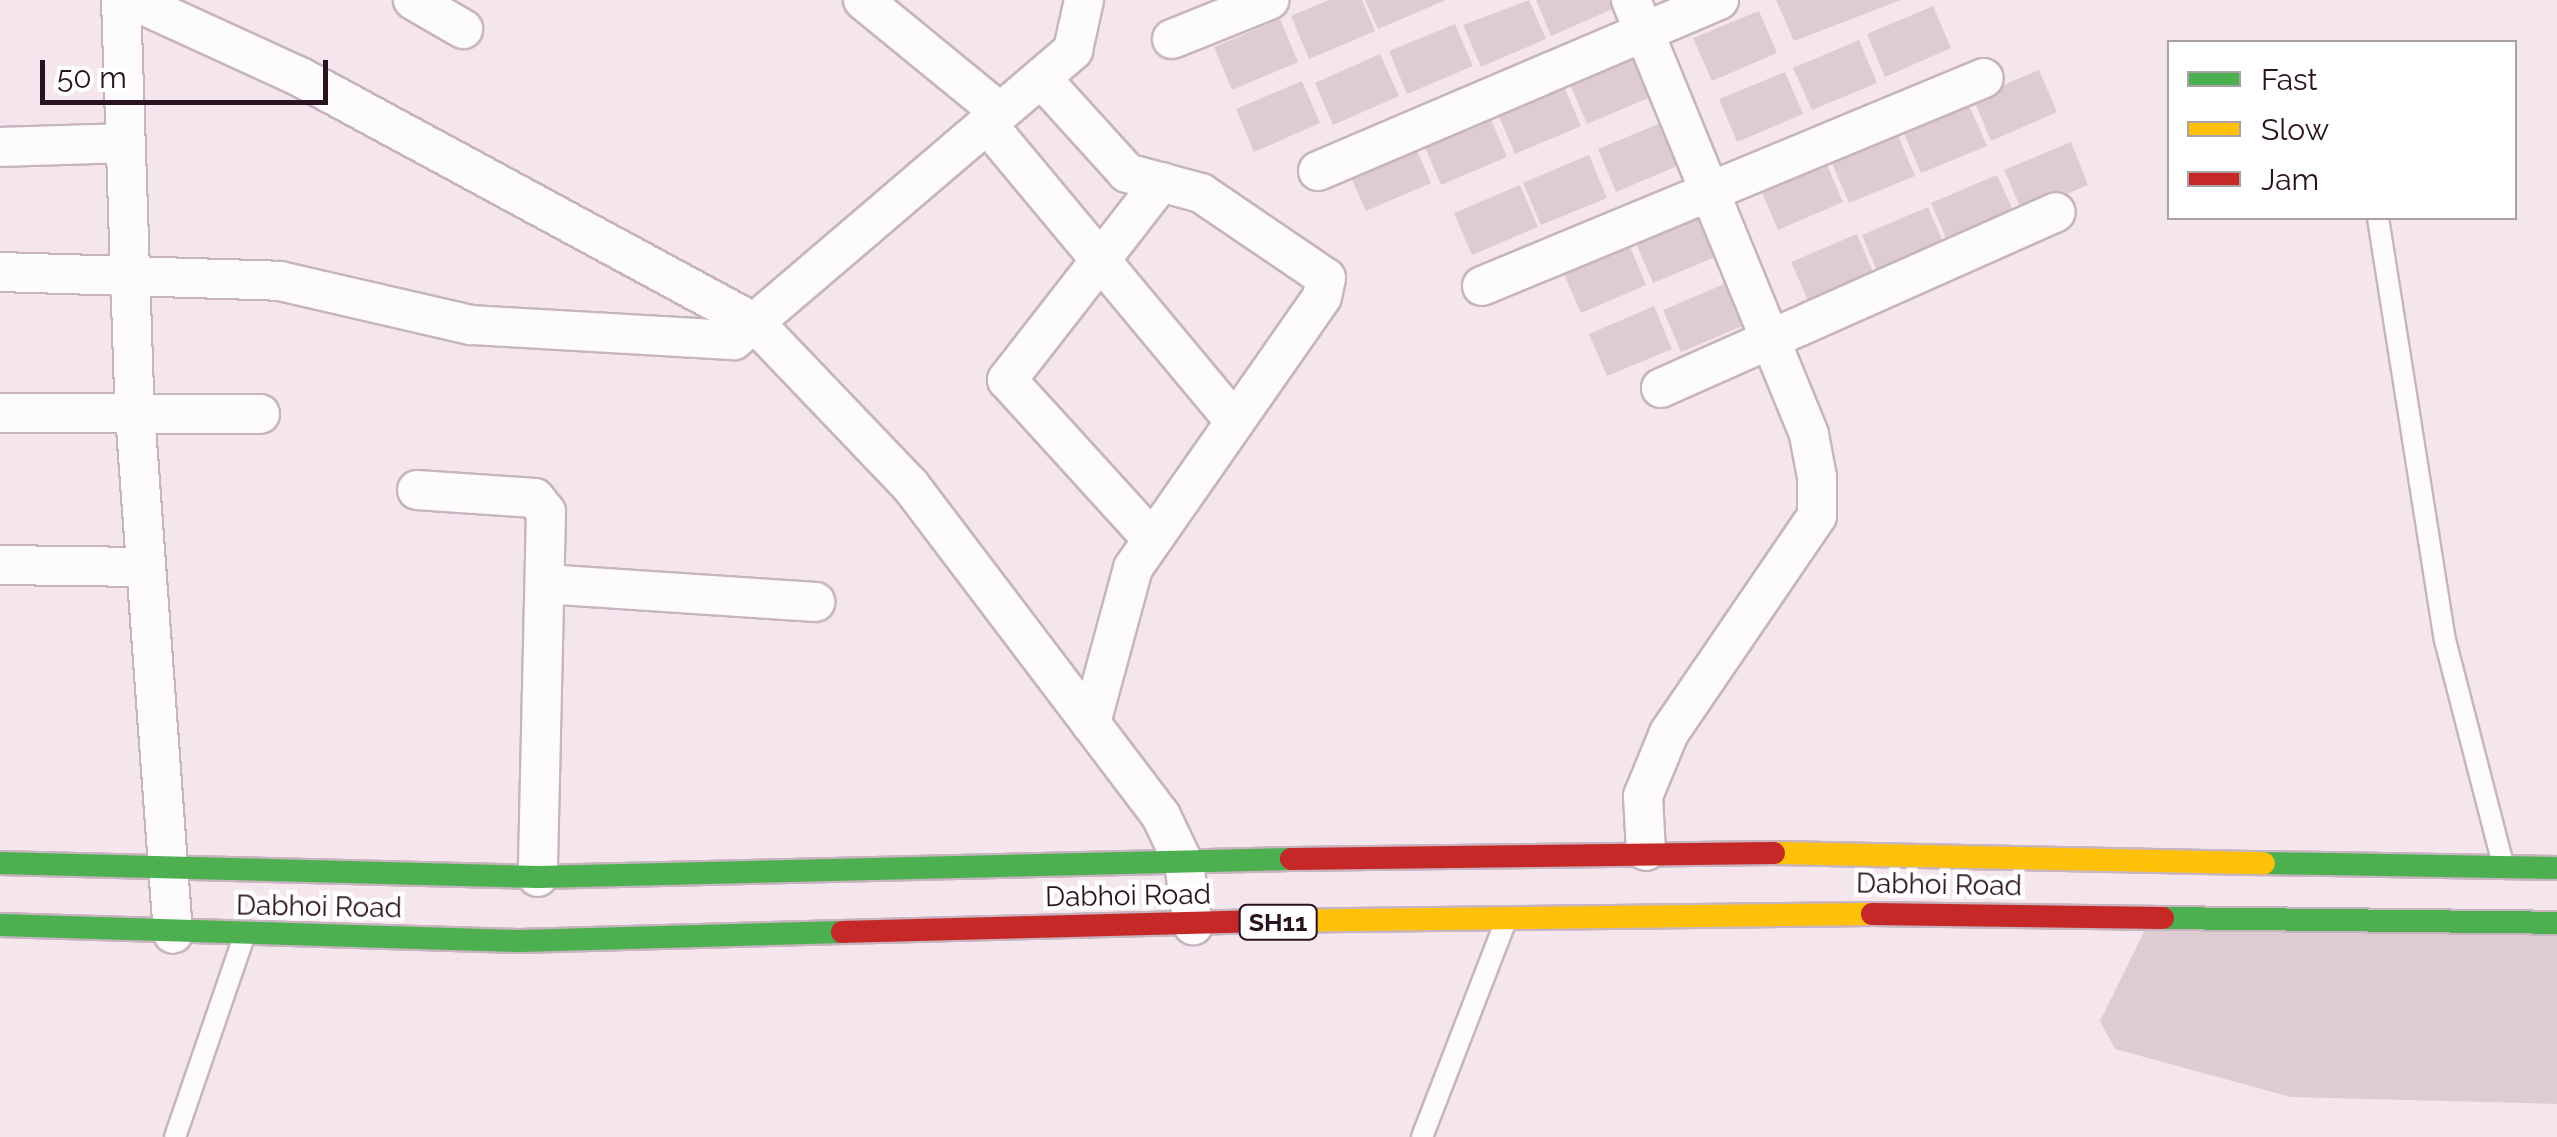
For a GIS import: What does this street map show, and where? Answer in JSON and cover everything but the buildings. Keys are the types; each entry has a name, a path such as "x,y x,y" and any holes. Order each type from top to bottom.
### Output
{"main road":[{"name":"Dabhoi Road","path":"0,863 538,877 1646,851 2557,868"},
{"name":"Dabhoi Road","path":"0,925 173,934 519,941 1508,915 2557,923"}],"street":[{"path":"121,0 135,414 173,934"},
{"path":"132,0 302,78 755,322 910,485 1162,816 1184,864 1192,925"},
{"path":"413,0 463,29"},
{"path":"863,0 994,118 1098,264 1234,420"},
{"path":"0,272 280,280 471,325 709,345 734,340 1073,50 1084,0"},
{"path":"1172,39 1269,0"},
{"path":"1318,171 1638,16 1719,0"},
{"path":"1638,16 1809,435 1818,516 1669,733 1643,796 1646,851"},
{"path":"1041,78 1127,173 1201,193 1326,278 1322,297 1151,538 1120,605 1090,723"},
{"path":"1482,286 1984,78"},
{"path":"0,147 126,143"},
{"path":"1151,538 1007,380 1160,182"},
{"path":"1661,388 2056,212"},
{"path":"0,414 260,414"},
{"path":"416,490 536,498 546,512 538,877"},
{"path":"0,566 146,567"},
{"path":"545,584 815,602"}],"lane":[{"path":"2378,220 2445,640 2504,868"},
{"path":"1422,1137 1508,915"},
{"path":"175,1137 244,936"}],"traffic: fast":[{"path":"0,863 538,877 1291,859"},
{"path":"2264,863 2557,868"},
{"path":"2163,918 2557,923"},
{"path":"0,925 519,941 842,932"}],"traffic: slow":[{"path":"1774,853 2264,863"},
{"path":"1262,921 1872,914"}],"traffic: jam":[{"path":"1291,859 1774,853"},
{"path":"1872,914 2163,918"},
{"path":"842,932 1262,921"}]}
